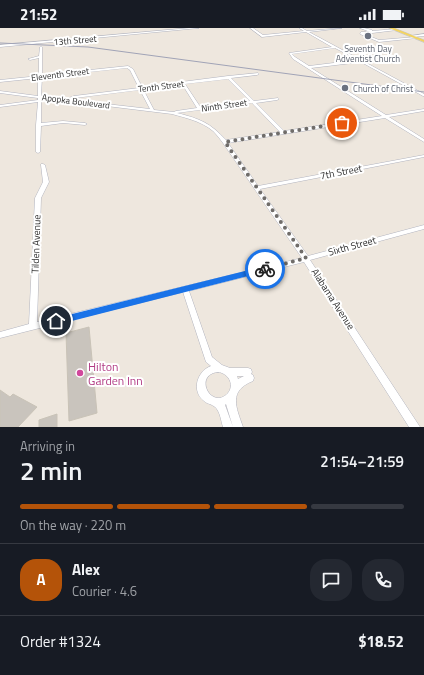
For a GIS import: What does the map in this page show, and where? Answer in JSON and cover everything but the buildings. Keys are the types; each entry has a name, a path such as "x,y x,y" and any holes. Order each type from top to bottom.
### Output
{"main road":[{"path":"391,28 424,41"}],"street":[{"name":"13th Street","path":"0,46 198,28"},
{"path":"251,28 262,36 341,28"},
{"path":"300,28 424,95"},
{"path":"360,28 374,32"},
{"path":"396,30 361,33 379,42 416,38"},
{"path":"412,36 424,35"},
{"path":"38,152 41,47"},
{"path":"335,47 290,52 294,58 424,141"},
{"path":"30,59 41,58"},
{"path":"310,67 361,61"},
{"name":"Eleventh Street","path":"0,81 120,67 131,69 141,88"},
{"name":"Tenth Street","path":"67,100 72,97 257,74"},
{"path":"228,77 283,133"},
{"path":"183,83 200,109"},
{"path":"141,88 152,110"},
{"name":"Apopka Boulevard","path":"0,92 40,99 67,100 152,110"},
{"path":"0,106 40,99"},
{"name":"Ninth Street","path":"172,113 277,99"},
{"name":"Alabama Avenue","path":"152,110 189,117 204,123 214,130 225,142 306,258 415,427"},
{"path":"225,142 424,110"},
{"path":"38,125 63,122 85,124"},
{"name":"7th Street","path":"258,188 424,156"},
{"name":"Tilden Avenue","path":"33,327 38,198 46,182 43,165"},
{"name":"Sixth Street","path":"0,335 424,227"},
{"path":"185,289 209,359 220,368 230,372 249,375 236,387 231,397 231,405 238,427"},
{"path":"209,359 201,384 202,390 208,398 218,402 231,397"},
{"path":"205,374 209,370 220,368"},
{"path":"230,372 233,376 236,387"},
{"path":"218,402 228,427"}],"railway":[{"path":"0,43 88,47 424,92"}],"way so far":[{"path":"265,269 306,258 225,142 342,123"}],"place":[{"name":"Seventh Day Adventist Church","path":"368,36"},
{"name":"Church of Christ","path":"345,88"},
{"name":"Hilton Garden Inn","path":"80,373"}],"route":[{"path":"56,321 265,269"}]}
